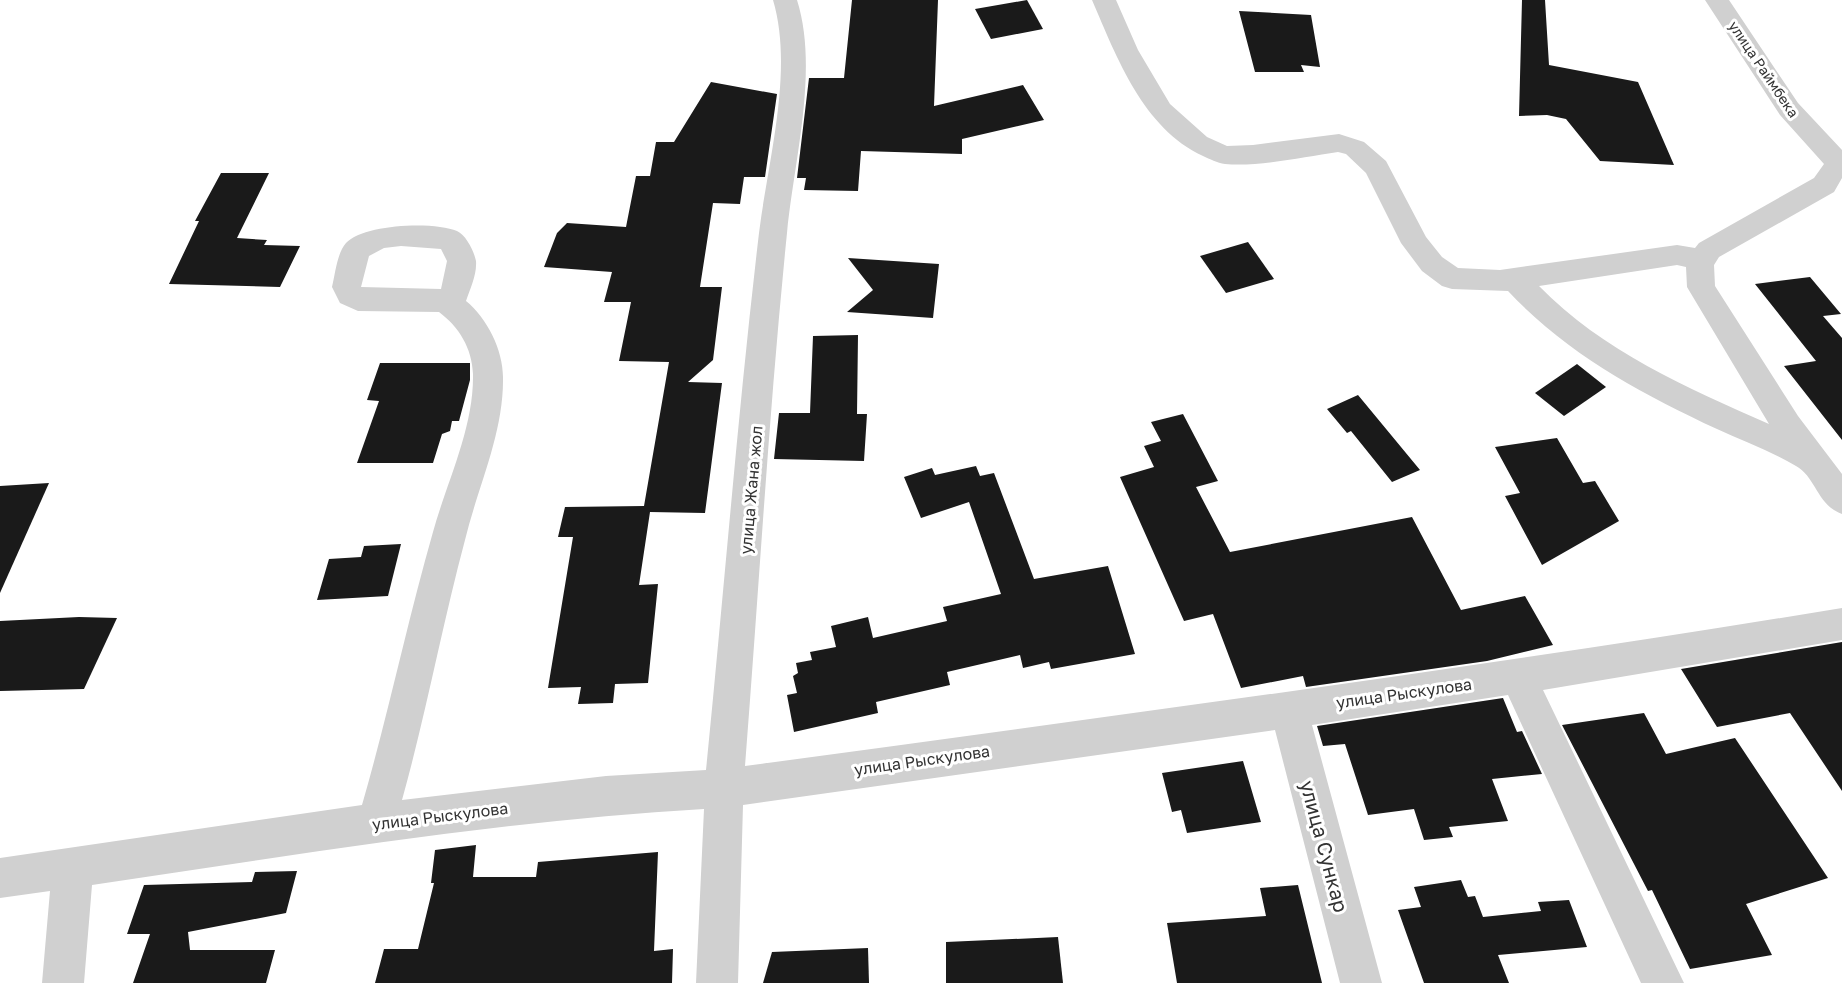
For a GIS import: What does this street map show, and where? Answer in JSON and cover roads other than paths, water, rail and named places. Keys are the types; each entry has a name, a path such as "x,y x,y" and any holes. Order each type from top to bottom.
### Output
{"street":[{"name":"улица Жана жол","path":"717,983 724,788 772,232 794,72 792,23 784,0"},
{"path":"1104,0 1126,50 1160,110 1198,143 1224,154 1253,154 1339,143 1355,148 1377,168 1415,243 1432,264 1452,278 1500,281 1677,255 1702,260"},
{"name":"улица Раймбека","path":"1718,0 1789,109 1840,165"},
{"path":"1840,165 1824,185 1750,225 1710,250 1700,263 1701,287 1787,425 1842,500"},
{"path":"1514,278 1531,299 1574,334 1635,373 1811,457"},
{"path":"376,824 450,531 484,416 489,374 480,341 468,321 451,303"},
{"name":"улица Рыскулова","path":"0,878 376,824 606,795 724,788 1518,677 1842,624"},
{"path":"1518,677 1663,983"},
{"name":"улица Сункар","path":"1289,710 1361,983"},
{"path":"63,983 73,866"}]}
